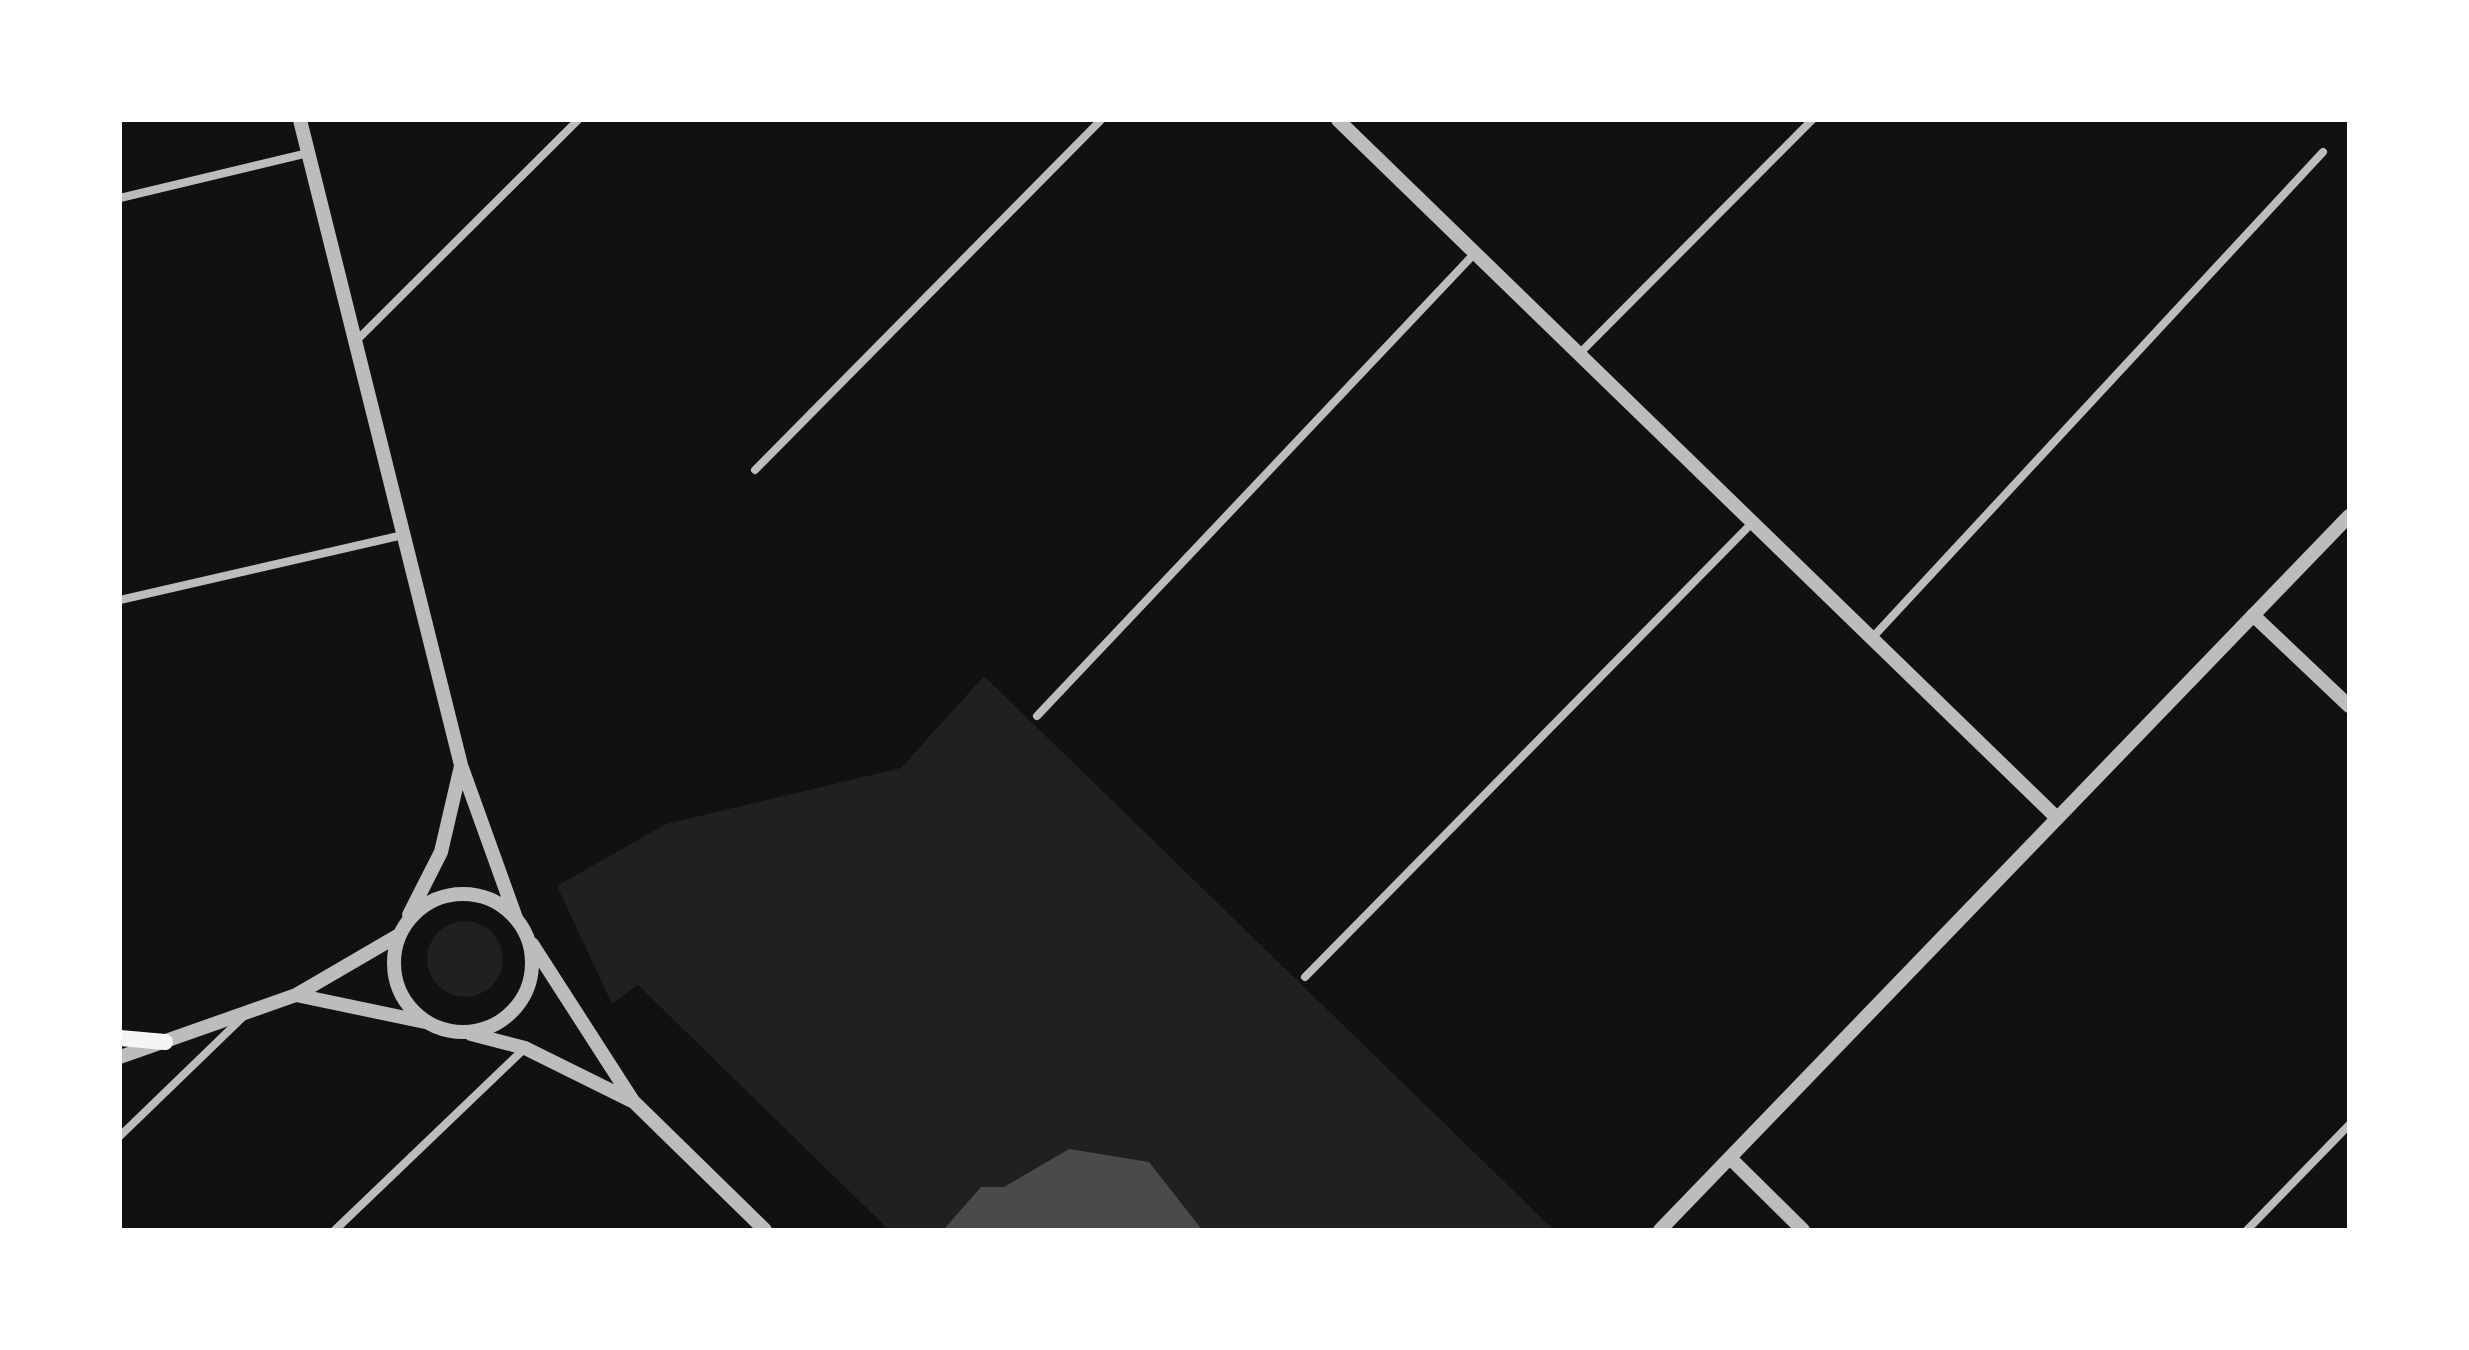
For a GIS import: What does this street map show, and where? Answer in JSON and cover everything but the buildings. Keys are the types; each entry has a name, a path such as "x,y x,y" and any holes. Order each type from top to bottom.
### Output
{"main road":[{"path":"120,1038 165,1042"}],"street":[{"path":"300,120 461,765 516,918 633,1101 765,1230"},
{"path":"355,342 578,120"},
{"path":"755,470 1101,120"},
{"path":"1338,120 2057,818"},
{"path":"1579,354 1812,120"},
{"path":"1872,638 2323,152"},
{"path":"120,198 308,153"},
{"path":"1037,716 1475,253"},
{"path":"1660,1230 2349,516"},
{"path":"1305,977 1753,522"},
{"path":"120,600 403,535"},
{"path":"2253,615 2349,706"},
{"path":"425,1022 409,1007 398,989 393,968 395,946 441,852 461,765"},
{"path":"120,1057 296,995 402,930 418,909 437,897 458,893 480,895 500,904 516,918"},
{"path":"467,1033 489,1028 507,1017 522,1000 530,980 532,958 527,937"},
{"path":"296,995 425,1022 444,1030 525,1048 633,1101"},
{"path":"120,1136 250,1011"},
{"path":"335,1230 525,1048"},
{"path":"2247,1230 2349,1125"},
{"path":"1730,1158 1803,1230"}],"shaded area":[{"path":"984,676 1554,1230 889,1230 638,985 612,1004 557,886 666,824 901,768"},
{"path":"465,921 479,924 492,932 500,945 503,959 500,973 492,986 479,994 465,997 451,994 438,986 430,973 427,959 430,945 438,932 451,924"}]}
